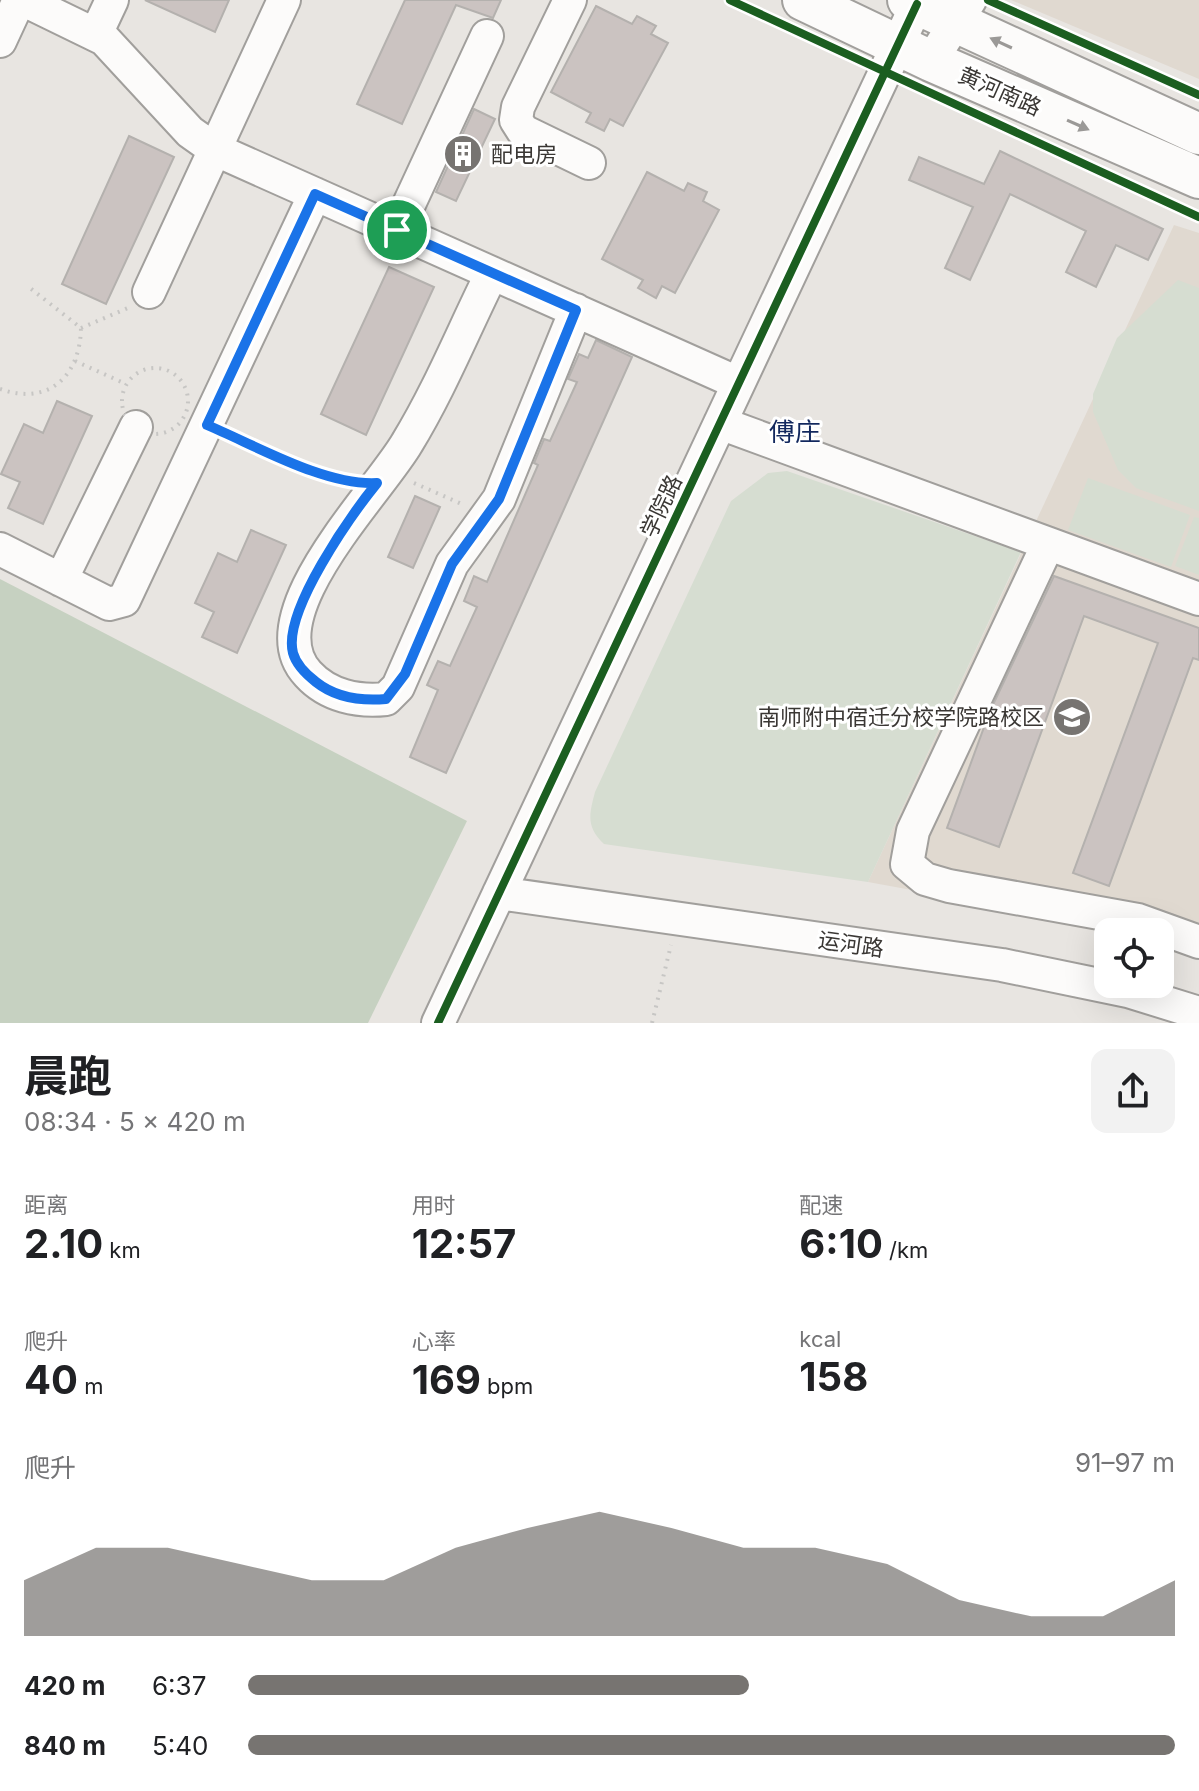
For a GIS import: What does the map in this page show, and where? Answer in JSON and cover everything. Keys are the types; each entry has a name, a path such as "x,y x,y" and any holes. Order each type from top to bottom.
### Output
{"main road":[{"name":"黄河南路","path":"803,0 1199,178"},
{"name":"黄河南路","path":"913,2 963,11 1199,134"}],"street":[{"path":"96,34 112,0"},
{"path":"149,292 284,0"},
{"path":"570,0 518,107 516,120 523,131 589,163"},
{"path":"0,41 26,1 96,34 120,53 190,132 214,149 738,383"},
{"name":"学院路","path":"438,1023 738,383 914,52 913,2"},
{"path":"914,52 963,11"},
{"path":"397,230 487,36"},
{"path":"0,549 109,604 124,600 315,194"},
{"path":"492,273 419,422 323,562 302,604 292,652 301,667 323,687 365,701 386,699 398,687 452,564 499,499 576,310"},
{"path":"720,423 1199,599"},
{"path":"61,580 136,427"},
{"path":"1048,544 913,831 907,864 925,879 949,886 1138,920 1199,942"},
{"name":"运河路","path":"499,893 1002,965 1128,991 1199,1013"}],"path":[{"path":"30,288 81,328"},
{"path":"81,328 119,314 149,292"},
{"path":"0,389 18,395 45,393 59,383 75,361 81,345 81,328"},
{"path":"75,361 126,384"},
{"path":"166,369 176,375 188,394 188,405 178,425 157,434 136,427 124,412 126,384 144,370 166,369"},
{"path":"207,425 334,477 358,484 423,485 488,513"},
{"path":"652,1023 678,919"}],"shaded area":[{"path":"1011,0 1199,0 1199,79"},
{"name":"南师附中宿迁分校学院路校区","path":"1174,225 1199,233 1199,954 1174,946 1174,918 1094,918 1094,923 868,882"},
{"path":"1178,280 1199,288 1199,511 1136,488 1118,470 1093,412 1093,394 1117,338"},
{"path":"787,471 1021,552 868,882 604,844 592,826 590,814 595,792 731,501 768,473"},
{"path":"1088,478 1190,515 1171,567 1068,530"},
{"path":"1194,517 1199,518 1199,575 1175,566"}],"green space":[{"path":"0,579 467,821 368,1023 0,1023"}],"building":[{"path":"145,0 229,0 215,32"},
{"path":"405,0 501,0 493,18 456,5 402,124 357,104"},
{"path":"596,6 632,24 637,16 656,26 651,34 668,43 623,126 610,119 604,131 586,122 591,113 551,92"},
{"name":"配电房","path":"474,109 495,119 456,201 436,192"},
{"path":"129,136 174,157 106,304 62,284"},
{"path":"1000,151 1163,229 1148,260 1116,245 1096,287 1066,272 1086,231 1010,194 970,280 945,268 973,207 909,180 919,157 984,184"},
{"path":"647,172 684,191 688,183 707,192 703,201 719,210 675,293 662,286 656,298 638,288 643,280 602,259"},
{"path":"389,267 434,287 366,435 321,414"},
{"path":"596,340 632,357 446,773 410,757 438,690 427,685 438,661 450,666 477,607 464,601 474,576 487,582 538,465 534,463 544,439 550,441 577,382 568,379 579,354 588,358"},
{"path":"57,401 92,416 43,524 8,508 20,482 1,474 24,424 43,433"},
{"path":"415,496 440,507 413,568 388,557"},
{"path":"251,530 286,545 237,653 202,637 214,612 195,603 218,553 237,562"},
{"path":"1054,576 1199,628 1199,660 1193,658 1109,886 1073,873 1158,643 1084,616 999,847 947,828 990,711"}],"cycle path":[{"path":"730,0 1199,217"},
{"path":"988,0 1199,95"},
{"path":"438,1023 917,4"}],"place":[{"name":"配电房","path":"463,154"},
{"name":"南师附中宿迁分校学院路校区","path":"1072,717"}],"district":[{"name":"傅庄","path":"795,432"}],"route":[{"path":"315,194 397,230 576,310 499,499 452,564 398,687 386,699 365,701 323,687 301,667 292,652 302,604 323,562 356,509 377,483 358,484 334,477 207,425 315,194"}]}
